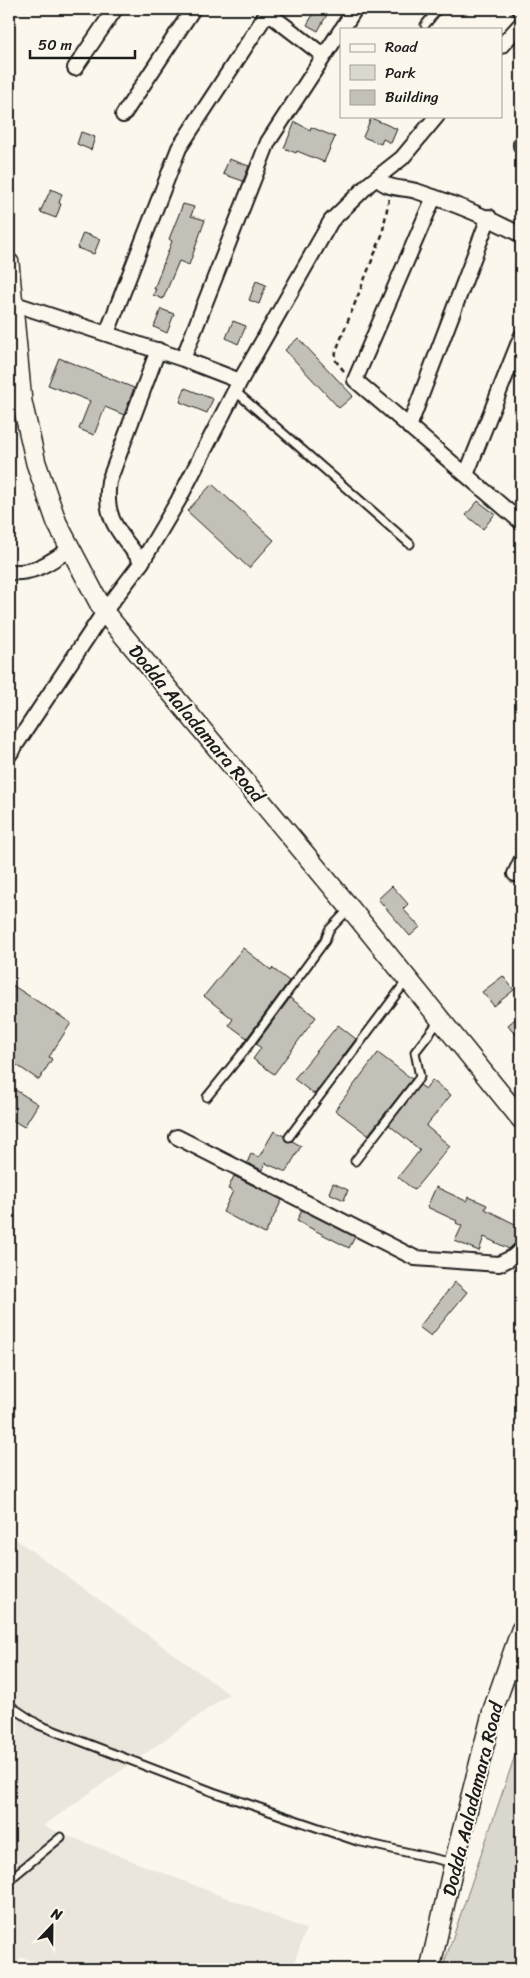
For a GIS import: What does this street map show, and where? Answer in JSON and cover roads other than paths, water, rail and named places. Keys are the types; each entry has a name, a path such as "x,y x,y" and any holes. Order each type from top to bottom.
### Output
{"main road":[{"name":"Dodda Aaladamara Road","path":"9,263 22,402 36,463 57,523 104,612 350,908 521,1118"},
{"name":"Dodda Aaladamara Road","path":"430,1969 454,1863 493,1710 521,1630"}],"street":[{"path":"75,68 115,9"},
{"path":"122,115 193,9"},
{"path":"343,28 355,9"},
{"path":"107,333 179,148 269,11 324,56"},
{"path":"502,45 521,24"},
{"path":"183,359 268,142 340,33"},
{"path":"9,755 104,612 142,562 178,500 238,386 332,220 380,182 435,118"},
{"path":"380,182 414,190 489,217 521,235"},
{"path":"434,198 355,380 521,522"},
{"path":"409,427 489,217"},
{"path":"12,303 183,359 238,386"},
{"path":"466,475 521,337"},
{"path":"142,562 114,524 109,512 107,497 109,482 158,350"},
{"path":"9,572 22,573 39,569 70,549"},
{"path":"515,874 521,860"},
{"path":"177,1137 416,1258 499,1264 513,1257 521,1250"}],"lane":[{"path":"425,25 438,9"},
{"path":"515,9 521,15"},
{"path":"238,386 410,544"},
{"path":"207,1097 245,1050 325,941 329,930 350,908"},
{"path":"289,1137 407,980"},
{"path":"355,1161 420,1077 415,1052 440,1020"},
{"path":"9,1705 39,1725 213,1792 357,1841 454,1863"},
{"path":"9,1880 61,1837"}]}
